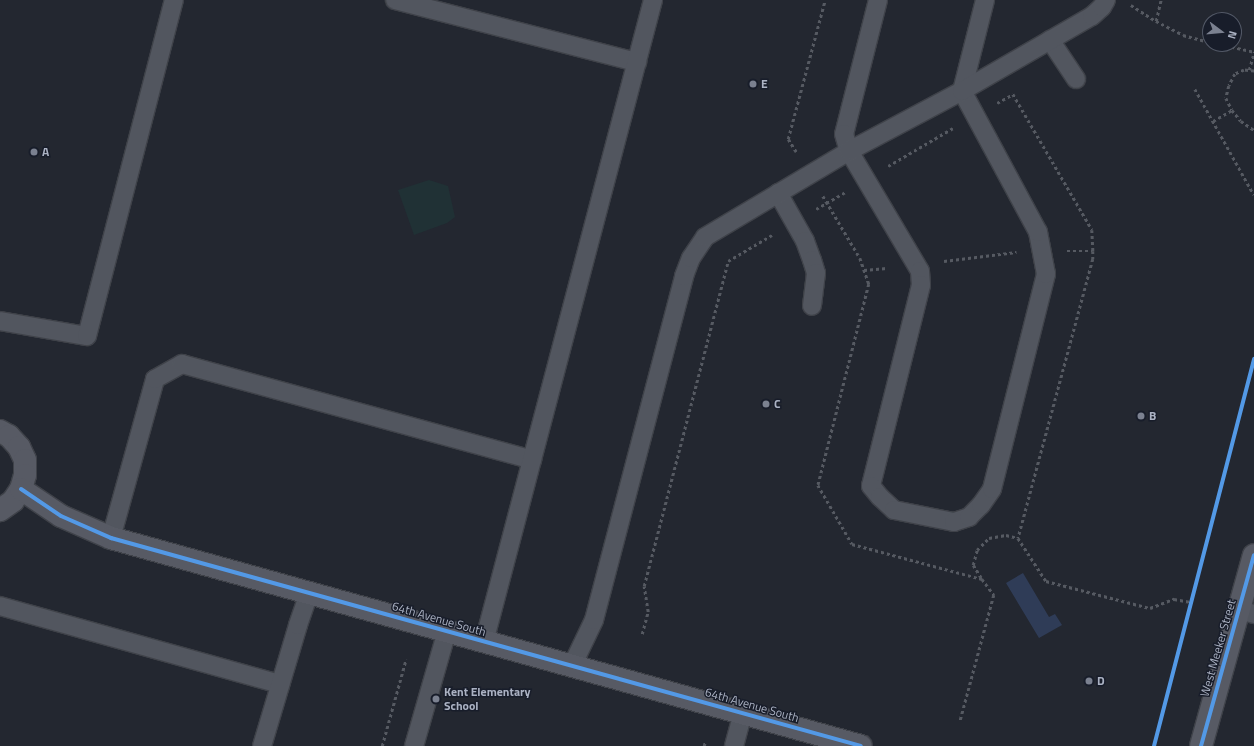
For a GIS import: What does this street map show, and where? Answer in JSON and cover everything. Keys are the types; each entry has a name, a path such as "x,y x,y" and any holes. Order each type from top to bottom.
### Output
{"street":[{"path":"0,431 9,436 19,447 25,460 25,475 21,489 13,501 0,510"},
{"name":"64th Avenue South","path":"21,489 61,516 111,538 484,642 743,712 836,743 861,746"},
{"name":"West Meeker Street","path":"1201,746 1247,612 1254,555"}],"lane":[{"path":"0,321 87,336 174,0"},
{"path":"395,0 636,62"},
{"path":"484,642 653,0"},
{"path":"878,0 844,134 849,151 920,271 921,285 871,486 894,510 954,522 969,517 981,505 992,489 1046,274 1038,232 962,91 985,0"},
{"path":"572,666 594,620 684,276 691,258 705,237 849,151 962,91 1092,16 1102,8 1106,0"},
{"path":"1050,40 1076,79"},
{"path":"778,193 805,241 816,273 812,306"},
{"path":"111,538 155,379 182,364 532,460"},
{"path":"262,746 309,593"},
{"path":"0,606 280,684"},
{"path":"414,746 447,631"},
{"path":"734,746 743,712"}],"path":[{"path":"1156,21 1161,0"},
{"path":"1131,4 1156,21 1183,35 1202,40"},
{"path":"1242,49 1254,52 1249,70"},
{"path":"1254,71 1249,70 1235,74 1229,86 1226,98 1232,110 1241,121 1254,130"},
{"path":"1195,89 1254,195"},
{"path":"642,634 648,612 644,586 728,261 1013,94 1092,230 1093,251 1093,259 1018,538"},
{"path":"1213,121 1232,110"},
{"path":"864,270 1024,251 1093,251"},
{"path":"982,579 973,565 977,550 990,538 1006,535 1018,538 1046,581 1150,608 1174,599 1191,602"},
{"path":"1189,610 1193,595"},
{"path":"382,746 406,659"},
{"path":"704,746 705,742"}],"shaded area":[{"path":"429,180 448,186 455,217 447,223 414,235 398,190"}],"water":[{"path":"1023,573 1049,617 1055,614 1062,625 1039,638 1006,583"}],"cycle path":[{"path":"1154,746 1254,359"},
{"path":"21,489 61,516 111,538 861,746"},
{"path":"1201,746 1254,555"}],"place":[{"name":"E","path":"753,84"},
{"name":"A","path":"34,152"},
{"name":"C","path":"766,404"},
{"name":"B","path":"1141,416"},
{"name":"D","path":"1089,681"},
{"name":"Kent Elementary School","path":"436,699"}]}
